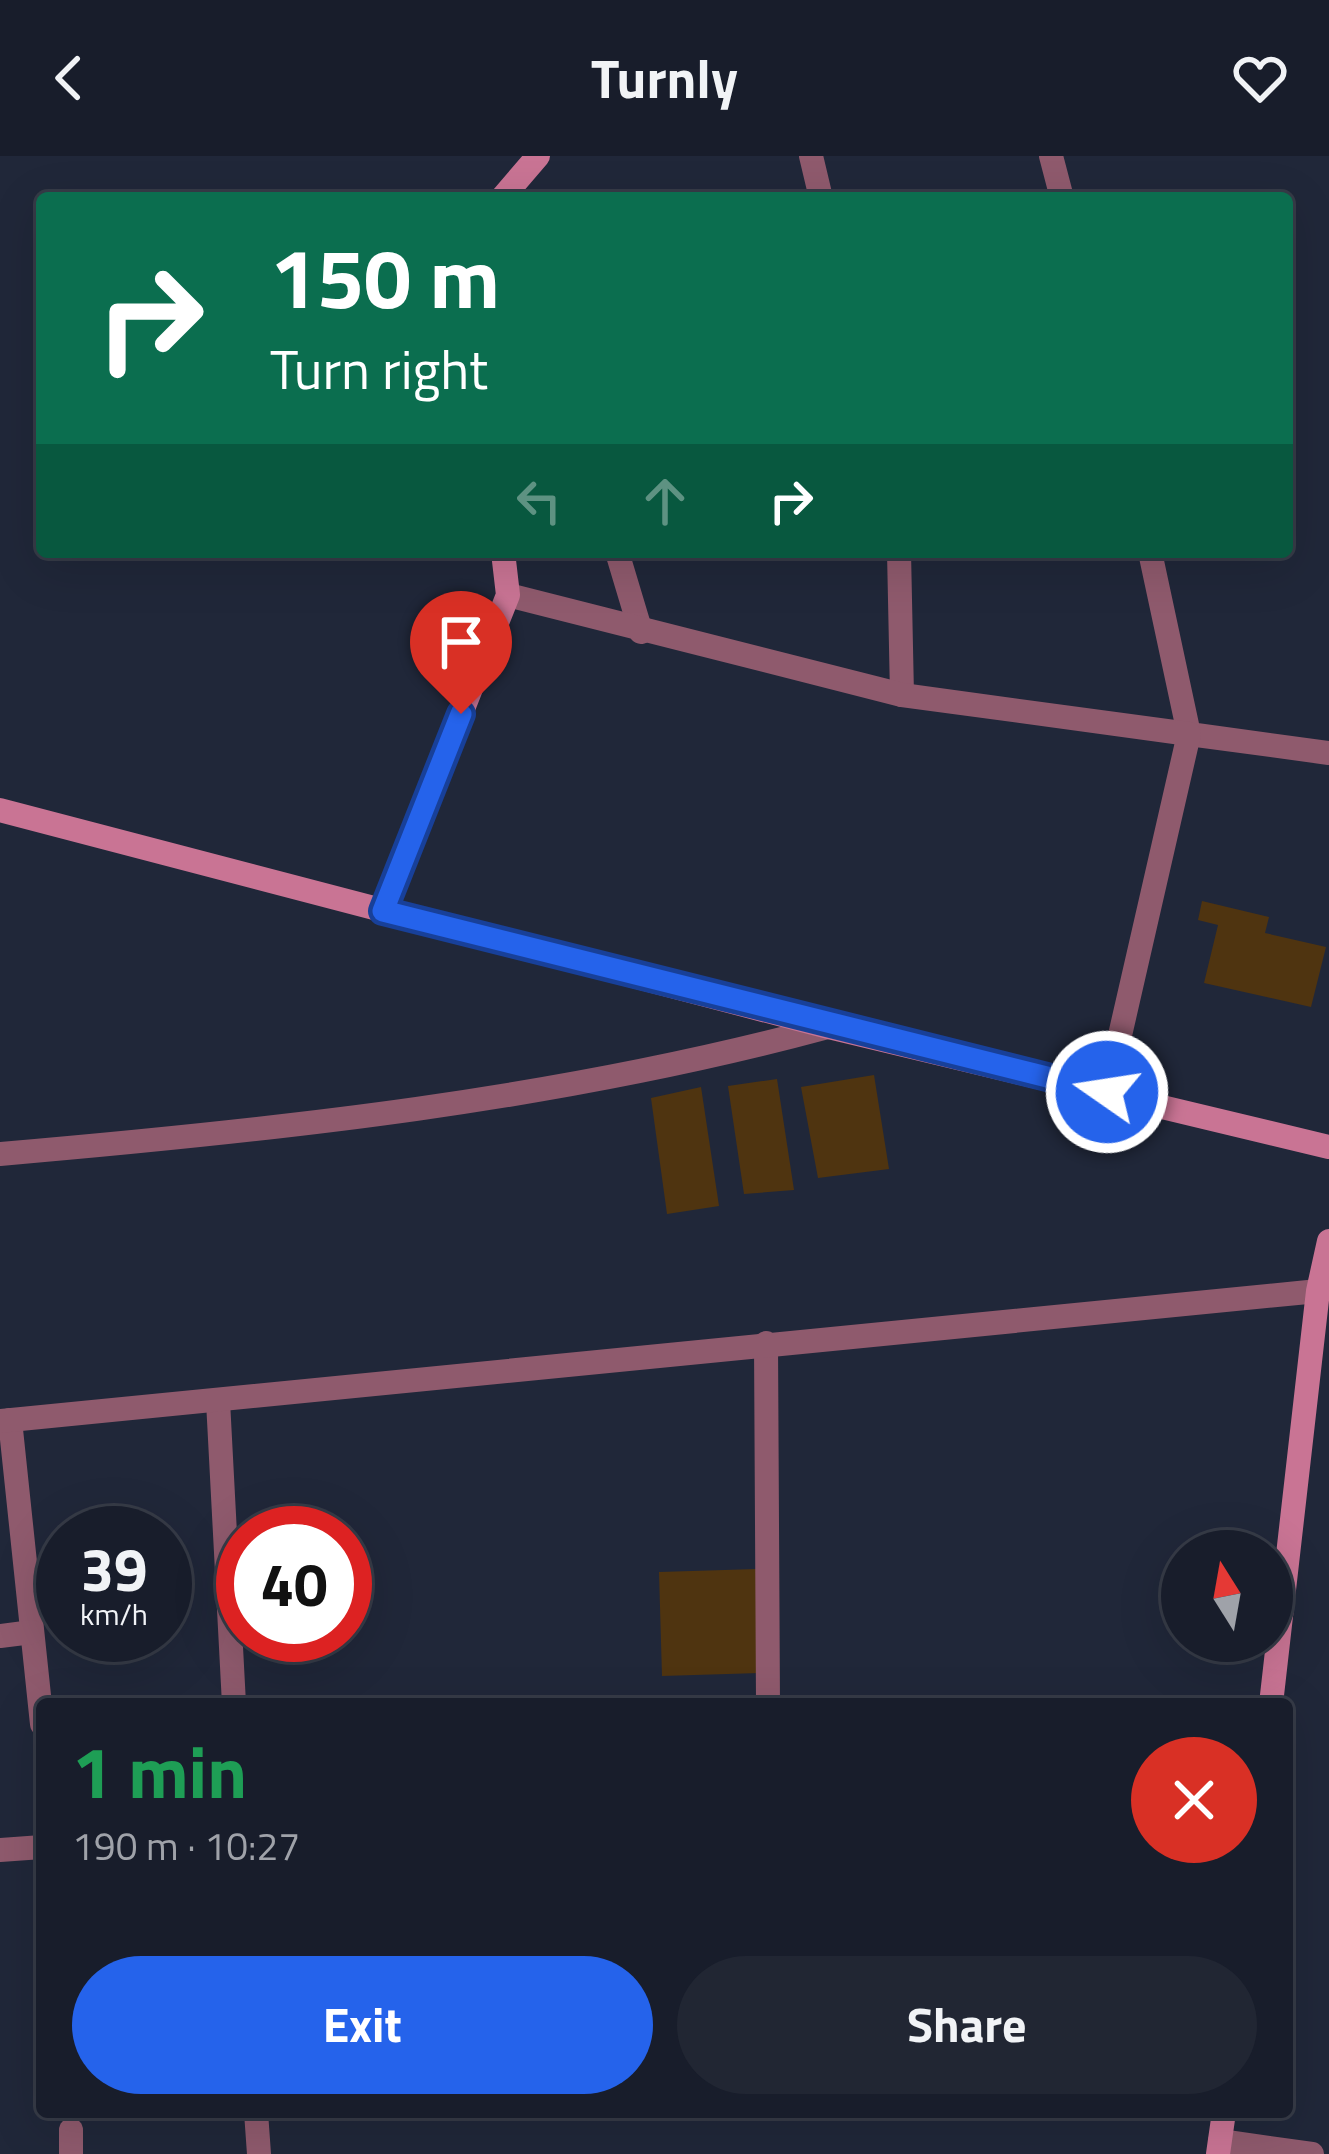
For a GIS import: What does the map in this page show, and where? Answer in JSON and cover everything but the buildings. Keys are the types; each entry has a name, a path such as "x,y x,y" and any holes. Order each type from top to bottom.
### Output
{"street":[{"path":"507,192 538,156"},
{"path":"811,156 820,192"},
{"path":"1051,156 1060,192"},
{"path":"383,911 508,595 504,558"},
{"path":"619,558 641,632"},
{"path":"899,558 902,695"},
{"path":"1107,1092 1189,734 1151,558"},
{"path":"508,595 902,695 1329,753"},
{"path":"0,809 829,1027 1329,1147"},
{"path":"0,1154 411,1110 692,1064 829,1027"},
{"path":"1272,1698 1318,1292 1329,1241"},
{"path":"39,1698 5,1421 1318,1292"},
{"path":"766,1343 768,1698"},
{"path":"218,1401 234,1698"},
{"path":"0,1636 32,1633"},
{"path":"0,1850 36,1847"},
{"path":"256,2118 259,2154"},
{"path":"1223,2118 1219,2148 1312,2154"}],"route":[{"path":"461,714 383,911 829,1027 1107,1092"}]}
